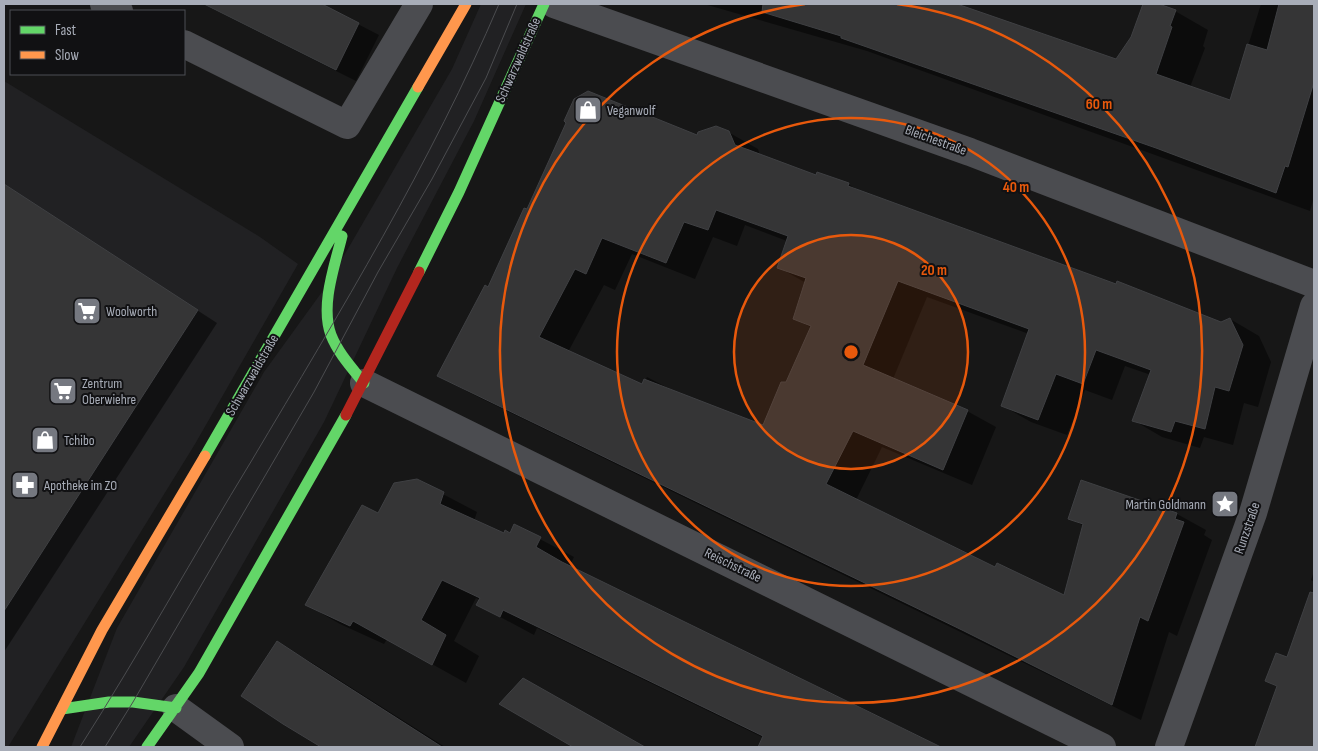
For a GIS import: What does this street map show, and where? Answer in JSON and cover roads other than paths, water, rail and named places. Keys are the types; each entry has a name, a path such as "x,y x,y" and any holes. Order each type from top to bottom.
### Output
{"main road":[{"name":"Schwarzwaldstraße","path":"42,747 102,630 272,343 466,4"},
{"name":"Schwarzwaldstraße","path":"147,747 199,673 364,382 459,192 544,4"},
{"path":"352,201 331,286 329,328 345,360 364,382"},
{"path":"62,709 109,702 134,702 176,708"}],"street":[{"path":"104,4 117,10"},
{"path":"185,44 347,125 419,4"},
{"name":"Bleichestraße","path":"554,4 970,152 1314,284"},
{"name":"Runzstraße","path":"1169,747 1253,513 1314,306"},
{"name":"Reischstraße","path":"364,382 1102,747"},
{"path":"176,708 230,747"}],"tram line":[{"path":"80,747 351,293 444,122 499,4"},
{"path":"105,747 314,392 378,272 432,179 486,78 517,4"}],"place":[{"name":"Veganwolf","path":"588,110"},
{"name":"Woolworth","path":"87,311"},
{"name":"Zentrum Oberwiehre","path":"63,391"},
{"name":"Tchibo","path":"45,440"},
{"name":"Apotheke im ZO","path":"25,485"},
{"name":"Martin Goldmann","path":"1225,504"}]}
